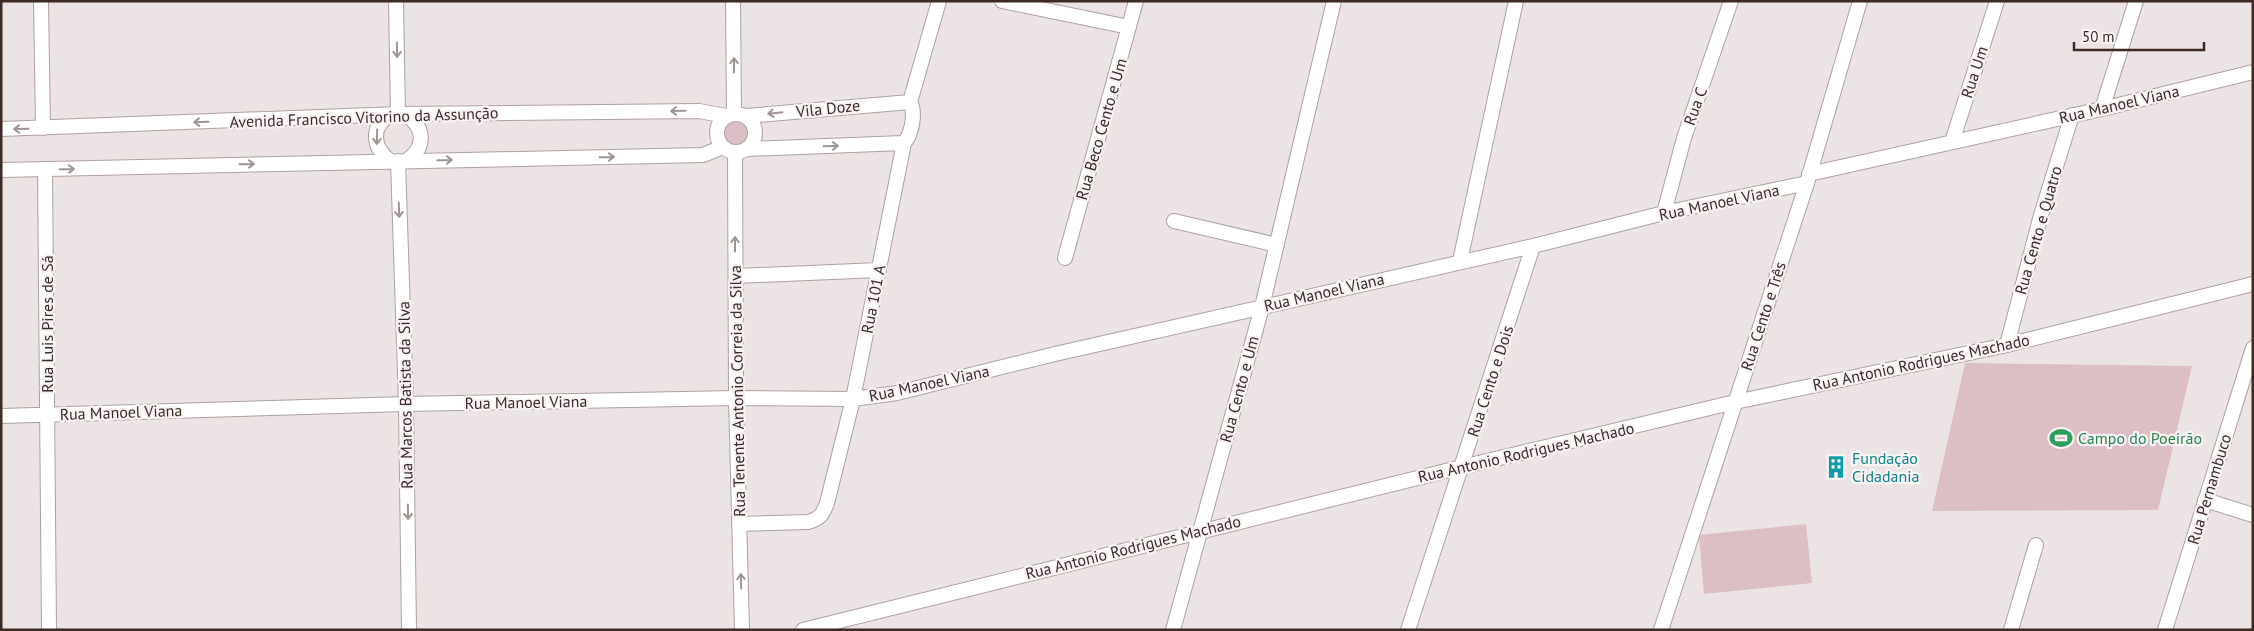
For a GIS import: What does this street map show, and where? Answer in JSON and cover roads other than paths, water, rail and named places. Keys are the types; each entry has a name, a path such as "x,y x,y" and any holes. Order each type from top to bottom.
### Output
{"street":[{"path":"41,1 43,128"},
{"path":"396,1 398,114"},
{"path":"733,1 735,115"},
{"name":"Rua 101 A","path":"739,524 808,522 818,519 823,514 853,399 904,143 911,125 913,110 910,102 939,1"},
{"path":"1002,1 1129,27"},
{"name":"Rua Beco Cento e Um","path":"1065,258 1136,1"},
{"name":"Rua Cento e Um","path":"1173,630 1262,307 1334,1"},
{"path":"1460,261 1516,1"},
{"name":"Rua C","path":"1664,213 1684,138 1731,1"},
{"name":"Rua Cento e Três","path":"1662,630 1808,179 1860,1"},
{"name":"Rua Um","path":"1952,142 1997,1"},
{"path":"2102,109 2136,1"},
{"path":"2250,72 2253,58"},
{"name":"Rua Manoel Viana","path":"1,416 406,404 736,398 853,399 897,393 1055,354 1533,246 1952,142 2102,109 2250,72"},
{"name":"Vila Doze","path":"735,115 910,102"},
{"name":"Avenida Francisco Vitorino da Assunção","path":"1,129 398,114 699,111 735,115"},
{"path":"398,114 416,122 422,137 417,152 398,161"},
{"path":"398,114 378,126 375,138 379,149 398,161"},
{"path":"735,115 718,124 717,130 717,137 735,149"},
{"path":"735,115 754,126 755,133 735,149"},
{"name":"Rua Cento e Quatro","path":"2007,345 2041,215 2072,115"},
{"path":"1,170 703,155 735,149 904,143"},
{"name":"Rua Tenente Antonio Correia da Silva","path":"735,149 736,398 742,630"},
{"name":"Rua Marcos Batista da Silva","path":"398,161 406,404 409,630"},
{"name":"Rua Luis Pires de Sá","path":"45,169 50,630"},
{"path":"1174,221 1277,245"},
{"name":"Rua Cento e Dois","path":"1408,630 1533,246"},
{"path":"736,276 879,270"},
{"name":"Rua Antonio Rodrigues Machado","path":"803,630 1201,530 1462,467 1735,402 2007,345 2253,284"},
{"name":"Rua Pernambuco","path":"2165,630 2253,348"},
{"path":"2205,500 2253,515"},
{"path":"2011,630 2036,545"}],"place":[{"name":"Campo do Poeirão","path":"2061,438"},
{"name":"Fundação Cidadania","path":"1836,467"}]}
